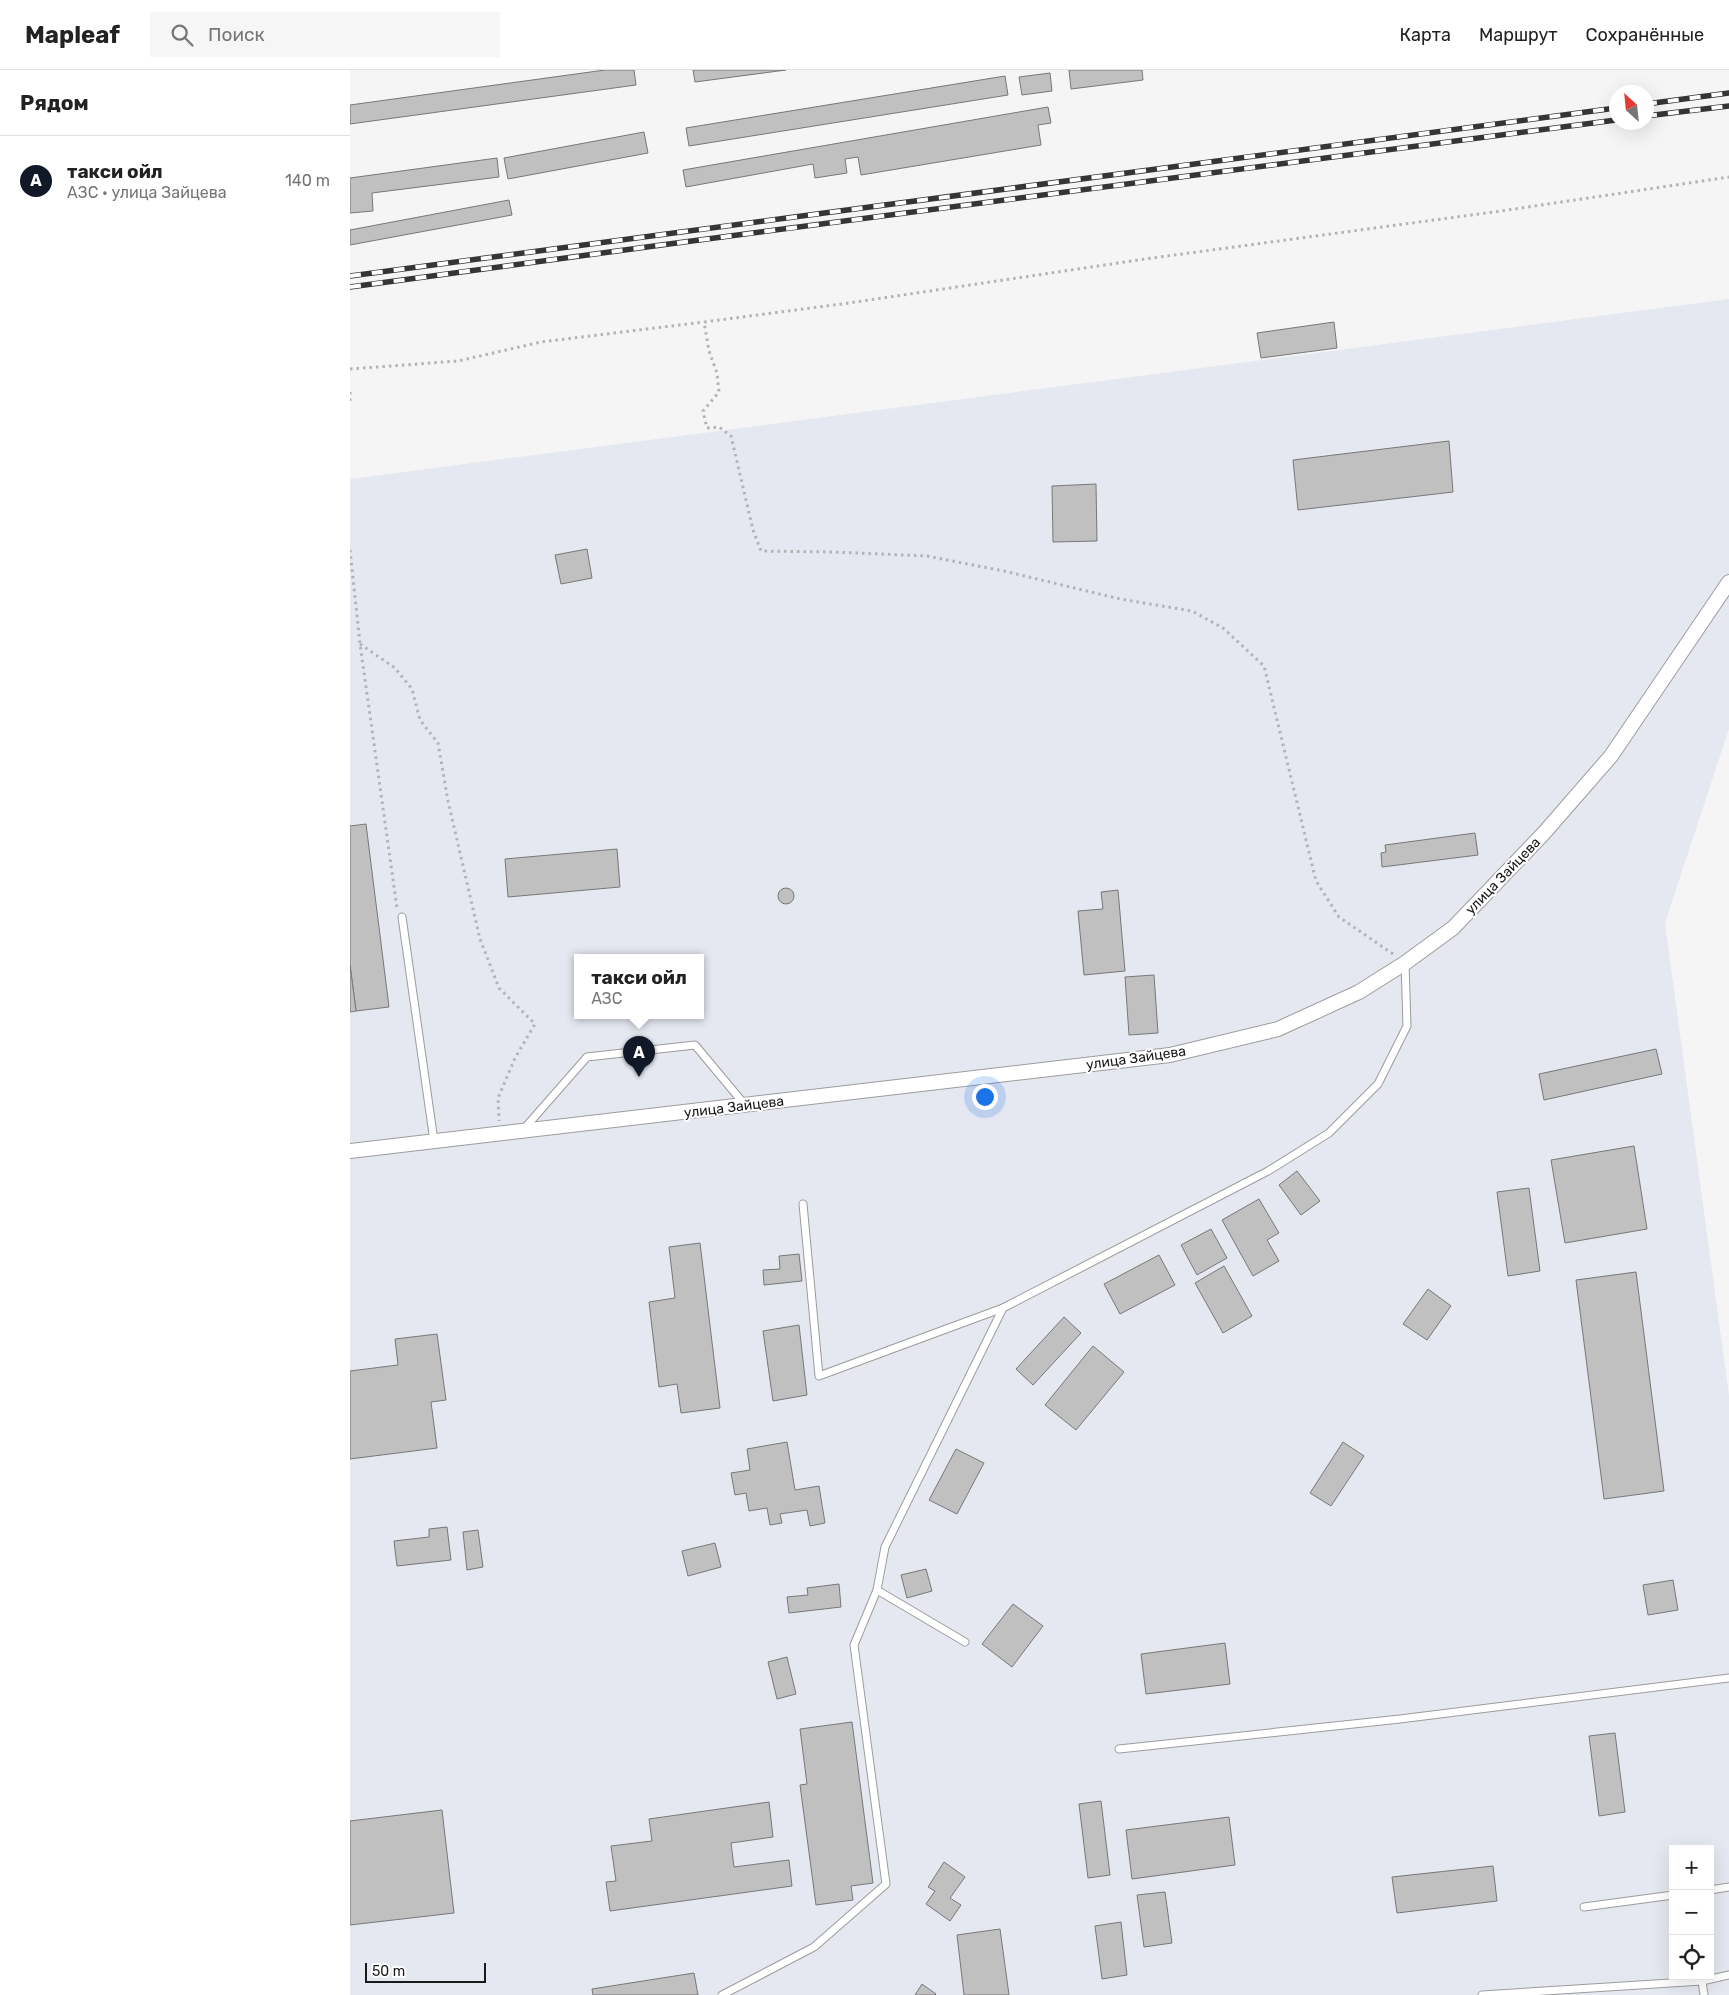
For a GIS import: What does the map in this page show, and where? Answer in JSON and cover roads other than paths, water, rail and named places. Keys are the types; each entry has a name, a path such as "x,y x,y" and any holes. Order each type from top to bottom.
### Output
{"street":[{"name":"улица Зайцева","path":"350,1151 500,1135 1170,1055 1278,1029 1359,992 1406,963 1453,928 1544,834 1610,756 1729,582"}],"lane":[{"path":"402,917 434,1141"},
{"path":"803,1204 819,1376 1003,1308 1268,1171 1329,1133 1378,1084 1406,1026 1406,963"},
{"path":"521,1132 587,1057 695,1045 745,1106"},
{"path":"722,1995 814,1947 886,1884 854,1645 877,1590 885,1547 1003,1308"},
{"path":"877,1590 965,1642"},
{"path":"1119,1749 1390,1720 1729,1678"},
{"path":"1714,1889 1729,1887"},
{"path":"1584,1907 1669,1896"},
{"path":"1714,1978 1729,1975"},
{"path":"1482,1995 1702,1980 1704,1995"}],"railway":[{"path":"1654,103 1729,93"},
{"path":"1654,115 1729,106"},
{"path":"350,276 1609,109"},
{"path":"350,287 1609,121"}],"place":[{"name":"такси ойл","path":"639,1077"}]}
